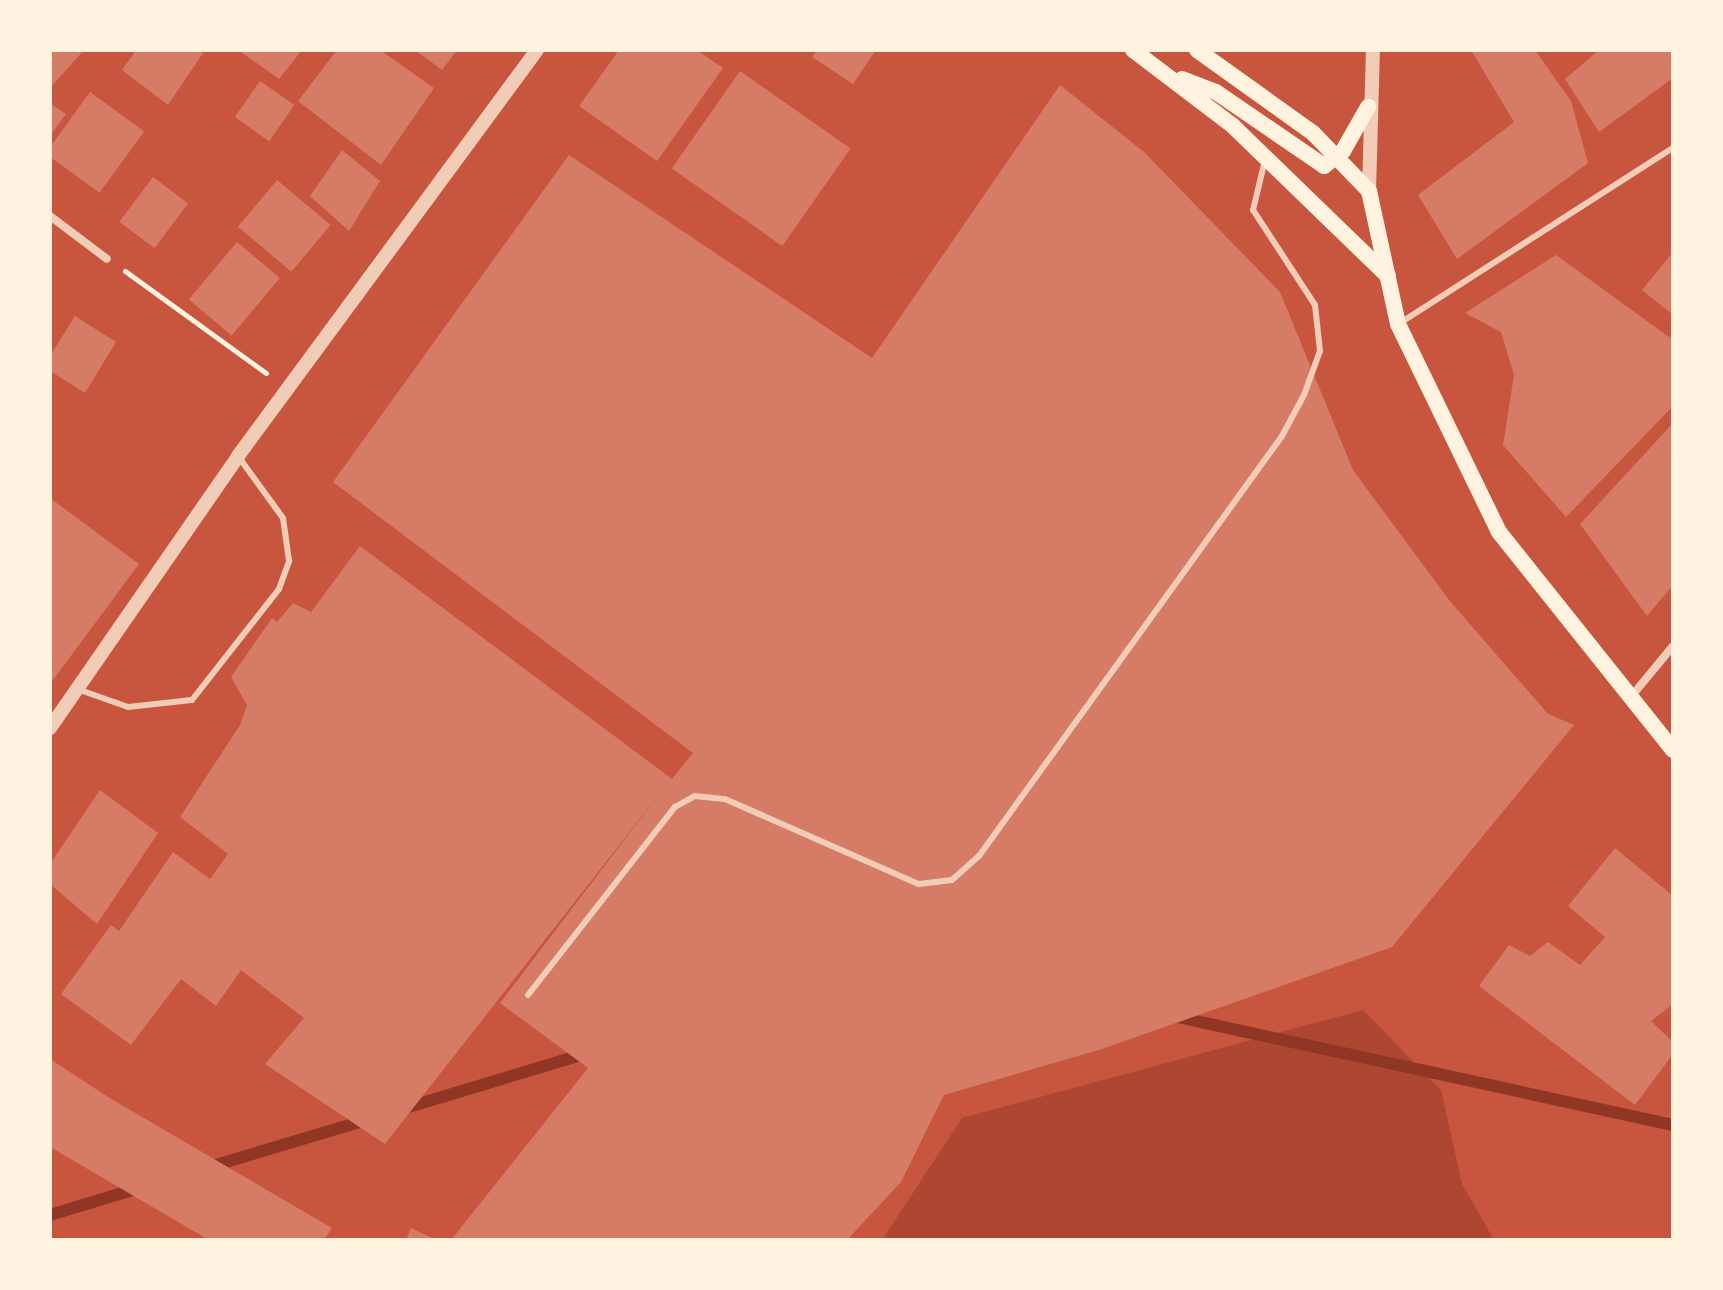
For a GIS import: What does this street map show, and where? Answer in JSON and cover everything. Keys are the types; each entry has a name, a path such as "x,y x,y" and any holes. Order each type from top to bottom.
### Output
{"main road":[{"path":"1133,50 1166,72 1266,157 1388,276"},
{"path":"1197,50 1337,158 1369,191 1398,324 1499,532 1673,750"},
{"path":"1166,72 1216,92 1315,165 1337,158 1368,107"}],"street":[{"path":"50,728 238,456 537,50"},
{"path":"1369,191 1368,107 1373,50"},
{"path":"50,216 107,259"},
{"path":"1629,698 1673,646"}],"lane":[{"path":"1398,324 1673,148"},
{"path":"528,995 675,807 695,796 725,799 919,884 952,880 979,856 1282,436 1304,395 1320,351 1315,305 1253,210 1266,157"},
{"path":"78,689 128,707 192,700 259,619 279,589 290,539 276,506 238,456"}],"path":[{"path":"107,259 287,388"}],"shaded area":[{"path":"1363,1010 1441,1090 1462,1184 1494,1240 882,1240 962,1118"}],"building":[{"path":"50,50 84,50 50,88"},
{"path":"136,50 198,50 203,53 168,105 122,70"},
{"path":"238,50 302,50 279,79"},
{"path":"337,50 380,50 434,88 381,165 298,101"},
{"path":"415,50 457,50 442,70"},
{"path":"619,50 697,50 723,68 657,161 579,106"},
{"path":"817,50 876,50 853,84 812,57"},
{"path":"1471,50 1535,50 1571,101 1588,163 1457,259 1418,195 1514,122"},
{"path":"1599,50 1673,50 1673,78 1599,132 1565,79"},
{"path":"740,71 851,148 782,246 672,168"},
{"path":"260,81 294,105 269,141 235,117"},
{"path":"1060,85 1144,152 1280,292 1353,470 1449,600 1548,714 1574,725 1392,947 1102,1049 944,1095 901,1182 847,1240 451,1240 588,1068 500,1003 660,793 385,1144 265,1064 304,1018 241,970 216,1006 181,979 131,1045 61,994 111,925 119,931 173,852 210,879 228,854 180,817 240,725 247,705 231,677 272,618 277,622 293,603 311,612 360,546 672,779 693,753 333,482 569,155 872,358"},
{"path":"90,92 144,131 100,193 50,157 50,147"},
{"path":"50,103 66,114 50,136"},
{"path":"342,150 380,181 349,231 310,196"},
{"path":"153,177 188,203 154,248 119,222"},
{"path":"277,180 331,225 291,272 238,227"},
{"path":"237,242 280,278 232,335 189,299"},
{"path":"1673,252 1673,315 1642,290"},
{"path":"1556,255 1673,340 1673,406 1566,517 1503,445 1514,375 1501,332 1465,313"},
{"path":"75,316 116,342 85,393 50,371 50,356"},
{"path":"1673,423 1673,585 1647,616 1580,524"},
{"path":"50,498 139,564 53,680 50,678"},
{"path":"100,790 158,833 97,924 50,884 50,864"},
{"path":"1615,848 1673,896 1673,1004 1651,1021 1673,1042 1673,1054 1635,1105 1479,986 1509,945 1530,956 1548,942 1580,965 1605,937 1568,906"},
{"path":"50,1059 108,1097 332,1228 324,1240 209,1240 50,1147"},
{"path":"411,1228 436,1240 406,1240"}],"waterway":[{"path":"1173,1016 1673,1125"},
{"path":"402,1109 587,1053"},
{"path":"206,1168 369,1119"},
{"path":"50,1215 139,1188"}]}
